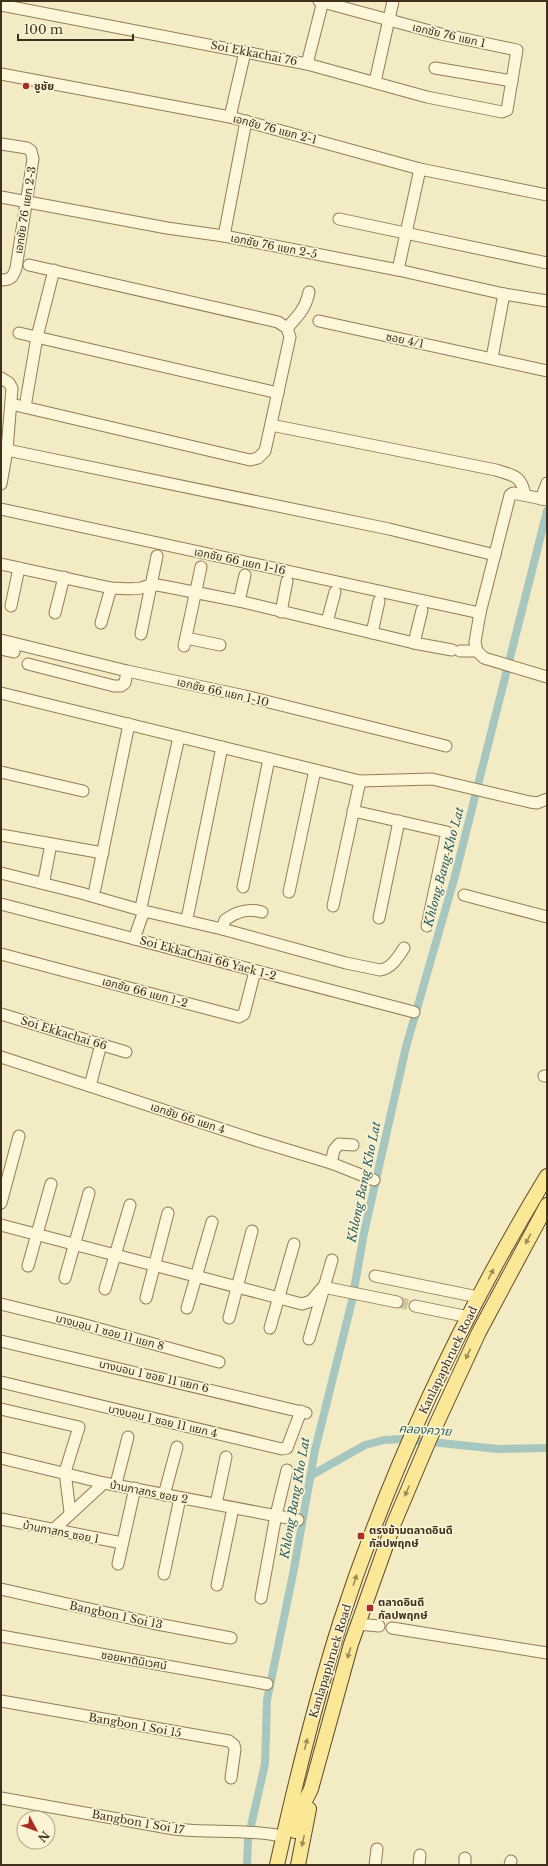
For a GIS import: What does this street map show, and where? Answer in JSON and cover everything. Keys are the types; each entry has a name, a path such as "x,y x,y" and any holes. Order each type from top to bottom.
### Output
{"main road":[{"name":"Kanlapaphruek Road","path":"277,1865 317,1700 341,1622 376,1526 406,1450 446,1362 478,1297 547,1176"},
{"name":"Kanlapaphruek Road","path":"298,1865 311,1789 339,1684 358,1624 391,1531 422,1455 479,1332 547,1205"},
{"name":"Kanlapaphruek Road","path":"268,1865 269,1834 296,1782"},
{"name":"Kanlapaphruek Road","path":"287,1865 298,1815 311,1789"}],"street":[{"path":"307,64 322,1"},
{"name":"เอกชัย 76 แยก 1","path":"322,1 440,34 517,50 507,108 505,112"},
{"path":"375,82 387,20 393,1"},
{"name":"Soi Ekkachai 76","path":"1,4 307,64 426,97 505,112"},
{"path":"230,117 245,52"},
{"path":"435,68 512,81"},
{"name":"เอกชัย 76 แยก 2-1","path":"1,74 230,117 420,169 547,194"},
{"path":"224,236 246,121"},
{"name":"เอกชัย 76 แยก 2-3","path":"1,144 27,148 31,151 33,159 16,268 13,277 8,280 1,280"},
{"path":"398,270 420,169"},
{"name":"เอกชัย 76 แยก 2-5","path":"1,197 167,228 224,236 398,270 504,294 547,301"},
{"path":"339,219 547,263"},
{"path":"11,404 250,460 258,458 266,451 290,337 287,328 278,322 29,265"},
{"path":"25,407 37,337 54,270"},
{"path":"287,328 302,311 307,302 309,292"},
{"path":"492,358 504,294"},
{"name":"ซอย 4/1","path":"319,321 547,370"},
{"path":"19,333 278,393"},
{"path":"1,378 12,388 7,450 1,484"},
{"path":"271,425 496,470 516,476 522,484 525,495"},
{"path":"7,450 389,529 495,555"},
{"path":"547,483 544,499 513,493 510,495 480,614 475,642 477,651 484,658 547,677"},
{"name":"เอกชัย 66 แยก 1-16","path":"1,509 480,614"},
{"path":"141,634 150,584 157,556"},
{"path":"1,564 111,588 140,588 150,584 239,601 414,643 456,650 477,651"},
{"path":"201,567 194,593 185,642 220,645"},
{"path":"11,606 19,568"},
{"path":"239,601 245,575"},
{"path":"55,613 64,577"},
{"path":"281,612 287,581"},
{"path":"101,623 111,588"},
{"path":"327,622 335,592"},
{"path":"372,633 379,601"},
{"path":"414,643 422,610"},
{"name":"เอกชัย 66 แยก 1-10","path":"1,640 245,696 446,746"},
{"path":"1,649 14,652"},
{"path":"28,664 114,686 121,686 125,683 127,670"},
{"path":"1,693 360,781 432,779 537,803 547,799"},
{"path":"95,889 129,724"},
{"path":"134,939 143,907 179,736"},
{"path":"188,914 222,747"},
{"path":"243,887 269,759"},
{"path":"289,892 315,770"},
{"path":"1,772 83,791"},
{"path":"333,906 360,781"},
{"path":"354,811 447,832 427,926"},
{"path":"379,918 399,821"},
{"path":"2,832 102,854"},
{"path":"44,880 51,844"},
{"path":"1,873 143,907 346,963 380,970 386,970 404,948"},
{"path":"464,895 547,917"},
{"name":"Soi EkkaChai 66 Yaek 1-2","path":"1,904 414,1012"},
{"path":"222,929 225,920 242,911 251,909 262,912"},
{"name":"เอกชัย 66 แยก 1-2","path":"1,954 239,1017 244,1014 247,1007 255,971"},
{"name":"Soi Ekkachai 66","path":"1,1014 126,1052"},
{"path":"90,1086 101,1044"},
{"name":"เอกชัย 66 แยก 4","path":"1,1057 255,1140 331,1163 374,1180"},
{"path":"1,1203 19,1136"},
{"path":"331,1163 334,1150 339,1144 353,1145"},
{"path":"28,1266 51,1184"},
{"path":"65,1278 89,1193"},
{"path":"106,1289 130,1205"},
{"path":"146,1298 168,1214"},
{"path":"187,1308 195,1276 212,1222"},
{"path":"1,1225 302,1304 311,1301 324,1287"},
{"path":"229,1318 252,1231"},
{"path":"270,1328 294,1244"},
{"path":"309,1339 332,1260"},
{"path":"375,1276 478,1297"},
{"path":"324,1287 396,1302"},
{"name":"บางบอน 1 ซอย 11 แยก 8","path":"1,1304 78,1323 219,1362"},
{"path":"415,1306 468,1317"},
{"name":"บางบอน 1 ซอย 11 แยก 6","path":"1,1340 304,1412"},
{"name":"บางบอน 1 ซอย 11 แยก 4","path":"1,1382 282,1449 286,1448 304,1412"},
{"path":"1,1409 79,1427 65,1472 70,1512"},
{"path":"116,1484 128,1437"},
{"path":"164,1495 177,1447"},
{"path":"216,1504 226,1457"},
{"name":"บ้านภาสกร ซอย 2","path":"1,1458 65,1472 104,1483 116,1484 164,1495 298,1520"},
{"path":"261,1598 276,1515 287,1470"},
{"path":"52,1530 70,1512 104,1483"},
{"path":"118,1564 135,1488"},
{"path":"164,1574 180,1498"},
{"path":"217,1585 233,1508"},
{"name":"บ้านภาสกร ซอย 1","path":"1,1519 122,1544"},
{"name":"Bangbon 1 Soi 13","path":"1,1589 152,1623 231,1638"},
{"path":"358,1624 379,1626"},
{"path":"392,1628 547,1653"},
{"name":"ซอยผาตินิเวศน์","path":"1,1636 267,1684"},
{"name":"Bangbon 1 Soi 15","path":"1,1701 229,1741 234,1745 235,1749 231,1778"},
{"name":"Bangbon 1 Soi 17","path":"1,1798 174,1829 196,1831 246,1831 269,1834"},
{"path":"375,1865 377,1849"}],"waterway":[{"name":"Khlong Bang Kho Lat","path":"247,1865 248,1839 265,1764 267,1700 294,1569 315,1450 352,1301 364,1233 406,1047 455,876 547,511"},
{"name":"คลองควาย","path":"310,1476 365,1445 384,1440 402,1439 498,1449 547,1448"}],"tunnel":[{"path":"397,1302 415,1306"}],"place":[{"name":"ชูชัย","path":"26,86"},
{"name":"ตรงข้ามตลาดอินดี กัลปพฤกษ์","path":"361,1536"},
{"name":"ตลาดอินดี กัลปพฤกษ์","path":"370,1608"}]}
